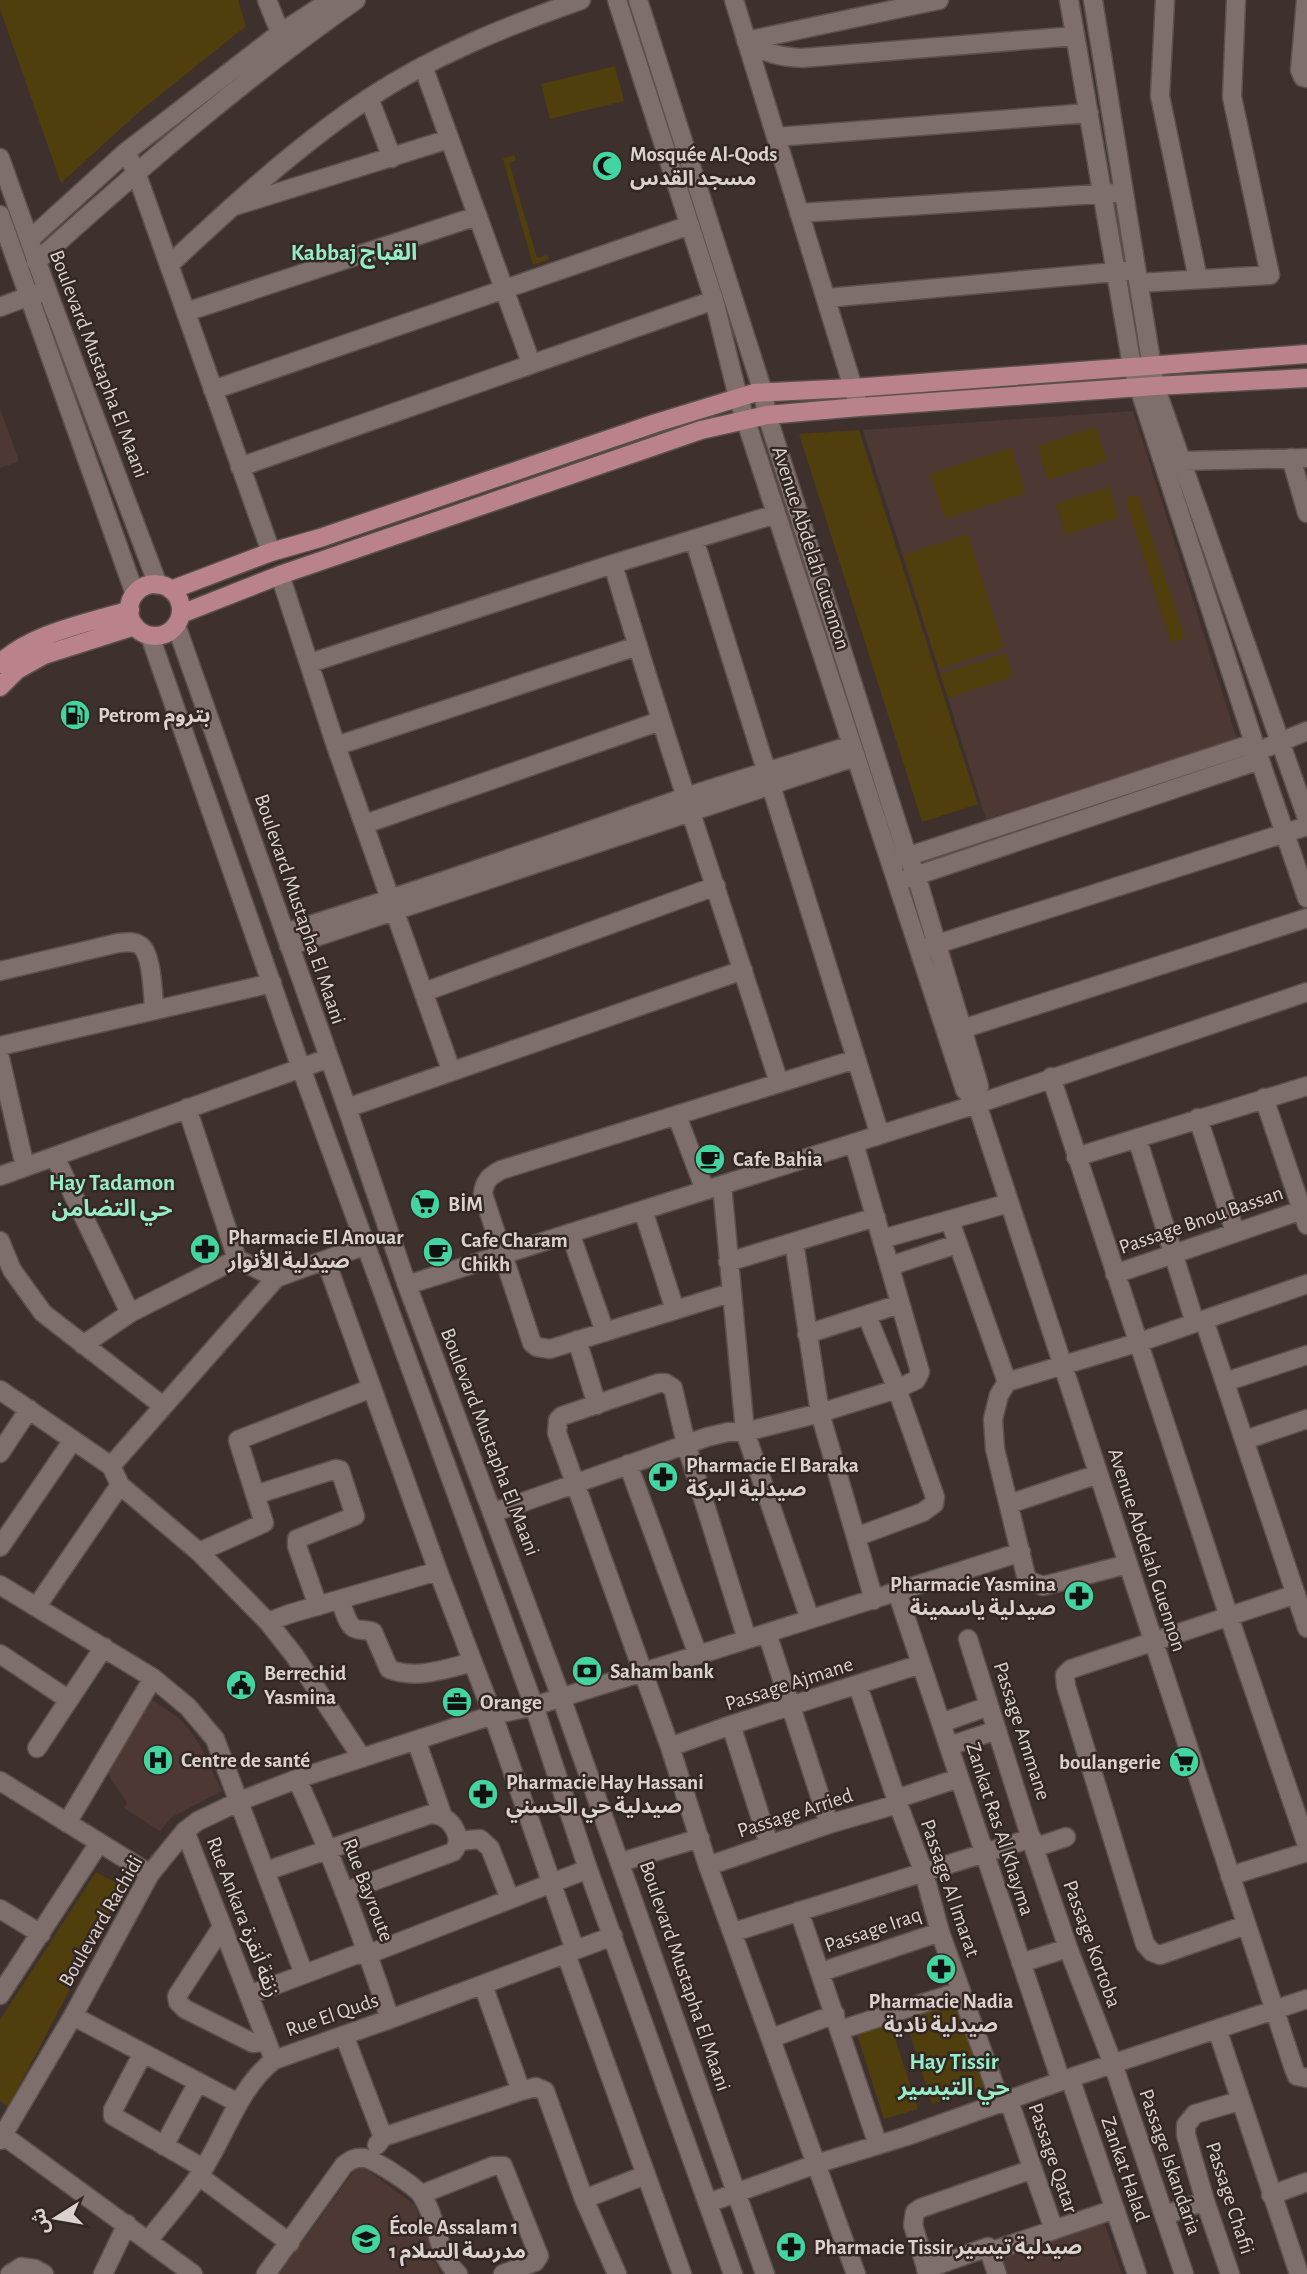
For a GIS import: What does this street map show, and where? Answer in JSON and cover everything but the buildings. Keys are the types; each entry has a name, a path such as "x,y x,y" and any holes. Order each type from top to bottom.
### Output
{"main road":[{"path":"138,616 146,587 165,587 320,538 738,397 763,392 853,388 1307,354"},
{"path":"0,664 19,647 36,640 138,616 165,634 178,620 279,575 701,430 745,419 859,407 1307,378"},
{"path":"270,553 279,575"},
{"path":"165,587 180,603 178,620"},
{"path":"0,687 17,670 44,655 138,616"}],"street":[{"path":"267,0 283,41"},
{"path":"36,262 331,0"},
{"path":"29,240 126,152 283,41 356,0"},
{"path":"169,265 231,207 300,149 369,98 423,66 503,28 581,0"},
{"name":"Avenue Abdelah Guennon","path":"617,0 714,300 738,397 853,751 899,859 916,875 927,948"},
{"name":"Avenue Abdelah Guennon","path":"638,0 763,392 767,415 899,859 897,883 927,948 954,1032 965,1090 977,1104 1293,2069 1297,2076 1307,2078"},
{"path":"734,0 859,407"},
{"path":"746,41 939,0"},
{"path":"1069,0 1132,366 1147,387 1181,461 1307,818"},
{"path":"1093,0 1152,364 1147,387 1257,751 1307,898"},
{"path":"1165,0 1160,96 1198,279"},
{"path":"826,298 1115,273 1138,277 1198,279 1270,275 1232,97 1236,0"},
{"path":"1306,0 1300,71 1307,78"},
{"path":"746,41 775,55 802,58 1076,36"},
{"path":"423,66 531,363"},
{"path":"369,98 392,158"},
{"path":"776,137 1088,113"},
{"path":"231,207 449,139"},
{"path":"126,152 136,172 270,553"},
{"name":"Boulevard Mustapha El Maani","path":"0,158 101,435 165,587"},
{"path":"799,213 1124,192"},
{"name":"Boulevard Mustapha El Maani","path":"0,215 138,616 534,1706 733,2274"},
{"path":"186,312 477,216"},
{"path":"213,390 690,225"},
{"path":"0,307 47,290"},
{"path":"240,467 714,300"},
{"path":"80,443 101,435"},
{"path":"1181,461 1299,458 1307,513"},
{"path":"310,663 776,514"},
{"path":"694,539 880,1135"},
{"path":"613,564 660,721 779,1083"},
{"path":"279,575 336,746 451,1070"},
{"name":"Boulevard Mustapha El Maani","path":"178,620 407,1285 621,1862 765,2274"},
{"path":"336,746 637,646"},
{"path":"365,824 660,721"},
{"path":"897,883 1307,731"},
{"path":"287,940 853,751"},
{"path":"899,859 1065,806 1257,751"},
{"path":"927,948 1307,826"},
{"path":"424,992 716,886"},
{"path":"954,1032 1307,918"},
{"path":"0,971 118,943 135,943 142,947 148,957 155,1008"},
{"path":"347,1108 743,970"},
{"path":"0,1046 272,983"},
{"path":"407,1285 977,1104 1051,1077 1306,994"},
{"path":"0,1058 25,1167"},
{"path":"0,1176 329,1058"},
{"path":"730,1293 544,1349 532,1343 501,1255 483,1194 484,1185 491,1175 501,1170 856,1059"},
{"path":"1051,1077 1307,1845"},
{"path":"1076,1157 1307,1086"},
{"path":"1264,1098 1305,1218"},
{"path":"187,1108 237,1259 276,1278"},
{"path":"677,1116 713,1187 728,1262 746,1432 810,1619"},
{"path":"1198,1118 1235,1232"},
{"path":"1137,1138 1173,1255 1225,1382 1307,1628"},
{"path":"492,1513 686,1444 728,1432 746,1432 820,1413 897,1389 916,1380 920,1372 854,1143"},
{"path":"55,1157 131,1313"},
{"path":"882,1239 1009,1203"},
{"path":"643,1210 676,1310"},
{"path":"728,1262 876,1217"},
{"name":"Passage Bnou Bassan","path":"1115,1274 1235,1232 1305,1218"},
{"path":"950,1221 1007,1382"},
{"path":"570,1233 605,1332"},
{"path":"0,1241 12,1270 30,1297 52,1322 163,1406"},
{"path":"794,1242 820,1413 874,1600"},
{"path":"890,1266 957,1244"},
{"path":"111,1466 276,1278 366,1245"},
{"path":"83,1345 131,1313 237,1259"},
{"path":"326,1261 493,1715 551,1883 570,1952 645,2175 682,2274"},
{"path":"1128,1564 1043,1586 1030,1581 1026,1576 995,1449 993,1419 999,1395 1007,1382 1140,1342 1307,1284"},
{"path":"807,1334 900,1304"},
{"path":"856,1537 923,1512 934,1504 935,1497 897,1389 867,1316"},
{"path":"577,1340 597,1405"},
{"path":"1225,1382 1307,1355"},
{"path":"747,1639 686,1444 673,1388 659,1383 562,1416 558,1420 557,1433 574,1483 670,1747 708,1866 856,2274"},
{"path":"199,1552 263,1524 238,1440 372,1388"},
{"path":"0,1390 111,1466 120,1485 199,1552 268,1622 294,1655 362,1758"},
{"path":"0,1453 29,1409"},
{"path":"1245,1440 1306,1424"},
{"path":"0,1547 73,1440"},
{"path":"628,1464 698,1655"},
{"path":"255,1496 336,1469 340,1470 355,1516 297,1539 318,1606"},
{"path":"1009,1504 1098,1474"},
{"path":"37,1606 120,1485"},
{"name":"Boulevard Rachidi","path":"1,2136 73,2016 150,1874 185,1831 198,1821 297,1779 416,1740 493,1715 534,1706 1021,1552"},
{"path":"268,1622 438,1571"},
{"path":"0,1585 153,1678 172,1692 206,1726 215,1739 240,1801 304,1974"},
{"name":"Zankat Ras Al Khayma","path":"897,1592 1021,1963 1066,2080"},
{"path":"1246,1925 1160,1955 1152,1952 1145,1944 1065,1675 1071,1669 1296,1594"},
{"path":"340,1600 350,1625 355,1629 373,1632 388,1669 418,1675 473,1662"},
{"path":"767,1633 829,1824"},
{"name":"Passage Ammane","path":"968,1639 1033,1843"},
{"path":"37,1748 104,1647"},
{"path":"0,1654 69,1700"},
{"name":"Passage Ajmane","path":"670,1747 921,1664"},
{"path":"67,1823 153,1678"},
{"name":"Passage Al Imarat","path":"858,1686 924,1872 940,1932 1005,2103"},
{"path":"941,1723 989,1706"},
{"path":"731,1725 769,1844"},
{"path":"949,1746 997,1730"},
{"path":"344,1892 453,1852 458,1841 448,1819 442,1814 416,1740"},
{"name":"Passage Arried","path":"708,1866 897,1802 959,1778"},
{"name":"Rue Bayroute","path":"297,1779 329,1849 369,1954 390,2019"},
{"path":"0,1781 150,1874"},
{"path":"266,1871 428,1815 442,1814"},
{"name":"Rue Ankara زنقة أنقرة","path":"185,1831 274,2060"},
{"path":"734,1932 985,1854 1066,1837"},
{"path":"621,1862 700,1838"},
{"path":"458,1841 480,1839 490,1848 510,1899"},
{"path":"0,1995 99,1843"},
{"name":"Passage Kortoba","path":"1033,1843 1068,1948 1112,2064"},
{"path":"1230,1876 1307,1852"},
{"path":"249,1995 355,1955 369,1954 589,1869"},
{"path":"0,1909 41,1934"},
{"path":"799,1911 878,2145"},
{"path":"222,1927 177,1996 178,2002 185,2009 253,2043 266,2041"},
{"name":"Passage Iraq","path":"821,1972 940,1932"},
{"name":"Rue El Quds","path":"148,2241 201,2172 238,2102 263,2068 274,2060 613,1936"},
{"path":"1021,1963 1068,1948"},
{"path":"483,1985 521,2091"},
{"path":"772,2038 961,1990"},
{"path":"708,2203 816,2164 1005,2103 1307,1999"},
{"path":"73,2016 238,2102"},
{"path":"1217,2029 1299,2274"},
{"path":"344,2035 383,2137"},
{"path":"143,2053 113,2110 113,2116 201,2172 290,2243"},
{"name":"Passage Iskandaria","path":"1112,2064 1184,2274"},
{"name":"Zankat Halad","path":"1066,2080 1138,2274"},
{"path":"164,2146 198,2082"},
{"path":"376,2162 375,2153 383,2137 521,2091 536,2087 545,2091 584,2199 617,2274"},
{"name":"Passage Chafii","path":"1230,2274 1205,2202 1186,2135 1186,2125 1195,2114 1239,2101"},
{"name":"Passage Qatar","path":"1005,2103 1033,2169 1054,2230"},
{"path":"1,2136 193,2274"},
{"path":"266,2274 344,2165 353,2158 362,2157 376,2162 422,2194 448,2262 458,2274"},
{"path":"422,2194 493,2166 503,2166 538,2256 535,2262 503,2274"},
{"path":"1033,2169 921,2208 915,2213 913,2225 927,2271 1115,2209"},
{"path":"584,2199 645,2175"},
{"path":"1271,2195 1307,2182"},
{"path":"1165,2215 1205,2202"},
{"path":"103,2274 127,2224"},
{"path":"989,2250 997,2274"},
{"path":"10,2274 21,2267 28,2267 44,2274"}],"shaded area":[{"path":"0,0 238,0 246,26 140,111 61,183 0,9"},
{"path":"615,66 624,101 550,119 541,84"},
{"path":"514,155 516,160 509,163 537,258 547,255 549,259 533,265 503,159"},
{"path":"0,409 19,461 0,468"},
{"path":"1133,411 1237,739 986,819 863,430"},
{"path":"1096,427 1107,461 1048,480 1037,446"},
{"path":"859,430 978,804 922,822 799,434"},
{"path":"1011,448 1026,493 945,519 930,474"},
{"path":"1109,487 1119,517 1066,535 1056,504"},
{"path":"1138,495 1185,638 1171,643 1125,499"},
{"path":"968,534 1004,648 939,669 903,555"},
{"path":"1006,653 1013,677 948,698 940,674"},
{"name":"Centre de santé","path":"148,1697 176,1716 188,1728 200,1745 222,1791 172,1817 160,1831 124,1808 127,1803 104,1768"},
{"path":"96,1872 124,1887 8,2107 0,2101 0,2020"},
{"path":"959,2001 986,2087 932,2104 905,2018"},
{"path":"890,2023 918,2109 884,2119 857,2034"},
{"name":"École Assalam 1 مدرسة السلام 1","path":"359,2164 415,2205 440,2274 279,2274"},
{"path":"1104,2223 1122,2274 1006,2274 1001,2259"}],"place":[{"name":"Mosquée Al-Qods مسجد القدس","path":"607,166"},
{"name":"Petrom بتروم","path":"75,715"},
{"name":"Cafe Bahia","path":"710,1159"},
{"name":"BİM","path":"425,1204"},
{"name":"Pharmacie El Anouar صيدلية الأنوار","path":"205,1249"},
{"name":"Cafe Charam Chikh","path":"438,1252"},
{"name":"Pharmacie El Baraka صيدلية البركة","path":"663,1477"},
{"name":"Pharmacie Yasmina صيدلية ياسمينة","path":"1079,1596"},
{"name":"Saham bank","path":"587,1671"},
{"name":"Berrechid Yasmina","path":"241,1685"},
{"name":"Orange","path":"457,1702"},
{"name":"Centre de santé","path":"158,1760"},
{"name":"boulangerie","path":"1184,1762"},
{"name":"Pharmacie Hay Hassani صيدلية حي الحسني","path":"483,1794"},
{"name":"Pharmacie Nadia صيدلية نادية","path":"941,1969"},
{"name":"École Assalam 1 مدرسة السلام 1","path":"366,2239"},
{"name":"Pharmacie Tissir صيدلية تيسير","path":"791,2247"}],"district":[{"name":"Kabbaj القباج","path":"354,253"},
{"name":"Hay Tadamon حي التضامن","path":"112,1196"},
{"name":"Hay Tissir حي التيسير","path":"954,2075"}]}
